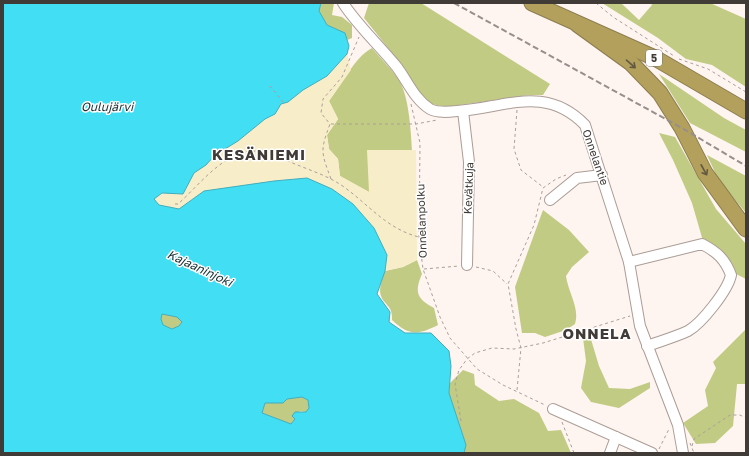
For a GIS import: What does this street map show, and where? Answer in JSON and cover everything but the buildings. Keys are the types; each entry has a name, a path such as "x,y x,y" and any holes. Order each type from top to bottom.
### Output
{"highway":[{"name":"5","path":"532,3 655,58 746,111"},
{"path":"577,24 631,63 660,93 682,128 705,173 746,229"}],"street":[{"name":"Onnelantie","path":"343,3 397,68 412,91 431,110 442,112 463,111 551,98 562,108 579,119 585,126 595,143 602,175 629,262 637,315 647,346 678,425 683,453"},
{"name":"Kevätkuja","path":"463,111 469,162 467,266"},
{"path":"550,200 582,176 602,175"},
{"path":"629,262 702,244 717,252 723,258 731,275 726,289 698,324 689,330 647,346"},
{"path":"553,409 652,453"},
{"path":"610,453 616,436"}],"path":[{"path":"596,3 613,17 679,59 708,68 746,92"},
{"path":"330,124 321,113 323,100 340,81 348,67 359,36 361,25"},
{"path":"270,86 284,103"},
{"name":"Onnelanpolku","path":"411,103 420,143 419,237 423,269 430,294 450,338 477,369 517,392 553,409"},
{"path":"517,103 514,149 521,170 543,188 534,225 508,284 521,348 517,392"},
{"path":"330,124 416,124"},
{"path":"330,124 322,146 322,153 331,179"},
{"path":"175,204 178,204 207,176 229,159 251,151 270,154 331,179 343,186 392,226 419,237"},
{"path":"461,421 455,384 459,370 467,359 476,353 492,348 521,348 581,333 637,315"},
{"path":"553,409 563,424 574,453"},
{"path":"692,446 694,439 730,415 740,415 746,418"},
{"path":"658,453 675,417"}],"green space":[{"path":"321,3 334,3 332,15 342,17 352,25 352,38 347,40 345,33 327,25 319,11"},
{"path":"369,3 421,3 550,84 543,95 529,95 446,107 432,104 423,98 410,82 401,64 364,18"},
{"path":"602,3 621,3 639,20 652,5 651,3 710,3 746,19 746,87 712,65 686,59 658,38"},
{"path":"372,48 400,82 406,97 412,150 416,150 416,233 369,192 340,176 338,159 329,149 327,135 338,119 329,101 354,65 366,52"},
{"path":"659,74 724,118 746,130 746,152 690,123"},
{"path":"659,133 675,137 716,209 746,244 746,279 734,273 703,241 692,203"},
{"path":"707,155 746,176 746,213 718,179"},
{"path":"543,210 569,230 589,252 572,267 566,276 575,306 575,324 566,330 545,337 535,333 522,333 515,287"},
{"path":"417,260 422,274 418,286 419,294 428,305 434,308 438,325 425,331 414,332 404,329 392,320 390,308 382,299 380,290 385,271 403,267"},
{"path":"162,314 177,317 182,322 179,326 172,329 163,325 161,319"},
{"path":"746,329 746,384 737,384 733,426 715,443 696,444 683,423 708,406 705,390 716,368 713,362"},
{"path":"590,336 599,366 609,388 630,389 650,382 650,388 619,408 591,402 581,388 586,361 583,338"},
{"path":"463,370 474,374 475,385 499,401 514,399 539,413 548,431 561,430 571,453 464,453 466,445 449,393 450,383"},
{"path":"302,397 308,400 309,408 306,412 300,411 291,424 262,413 265,403 283,403 287,399"}],"sand":[{"path":"347,54 351,70 329,101 338,119 327,135 329,149 338,159 340,176 369,192 367,150 416,150 417,260 403,267 385,271 387,255 374,228 353,204 332,189 307,178 204,191 179,209 159,205 154,199 162,193 183,194 194,173 206,165 215,155 238,141 265,119 275,114 281,104 288,102 303,90 327,76"}],"water":[{"name":"Oulujärvi","path":"3,3 321,3 319,11 327,25 345,33 349,46 347,54 327,76 303,90 288,102 281,104 275,114 265,119 238,141 215,155 206,165 194,173 183,194 162,193 154,199 159,205 179,209 204,191 307,178 332,189 353,204 374,228 387,255 385,271 377,294 390,312 389,322 405,333 431,333 449,351 451,366 449,393 466,445 464,453 3,453","holes":["162,314 177,317 182,322 179,326 172,329 163,325 161,319","302,397 308,400 309,408 306,412 295,412 292,416 295,419 291,424 262,413 265,403 283,403 287,399"]}],"railway":[{"path":"454,3 682,128 746,166"}],"district":[{"name":"KESÄNIEMI","path":"259,154"},
{"name":"ONNELA","path":"597,333"}],"water label":[{"name":"Kajaaninjoki","path":"200,268"}]}
